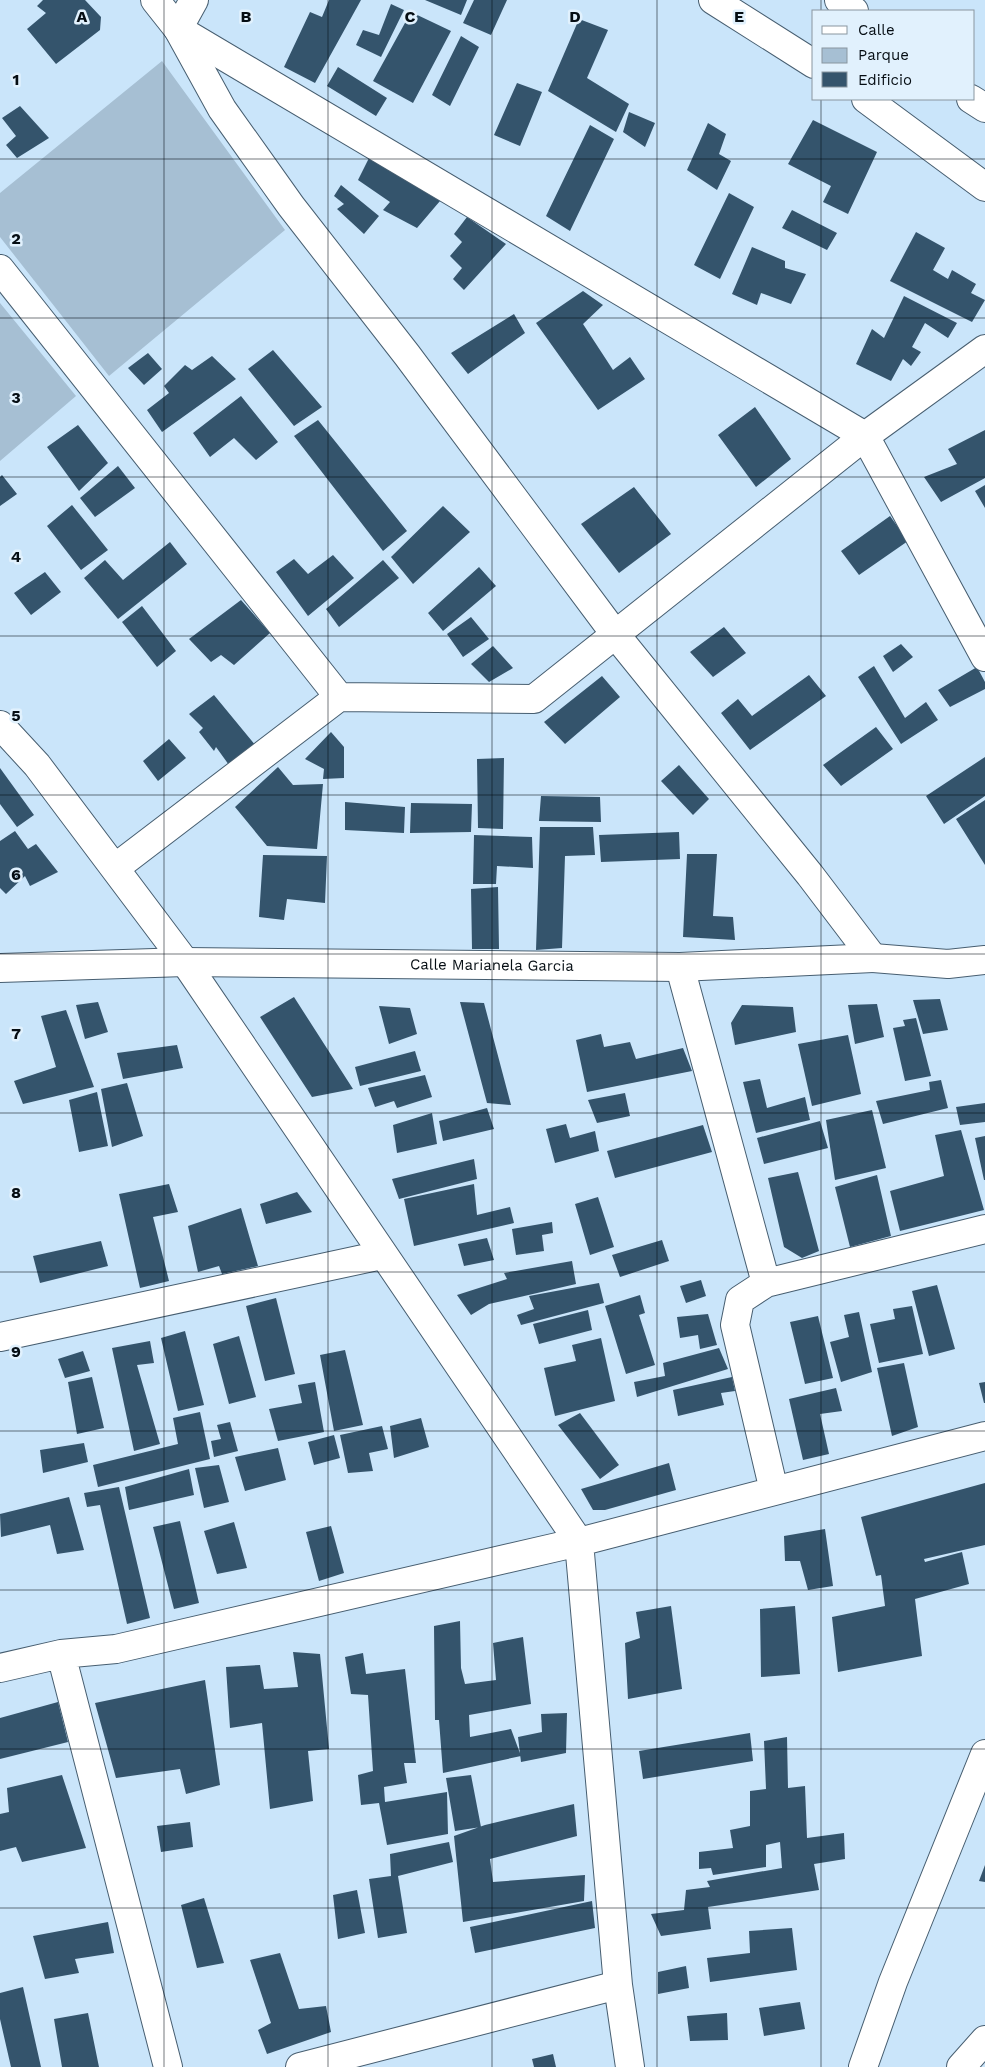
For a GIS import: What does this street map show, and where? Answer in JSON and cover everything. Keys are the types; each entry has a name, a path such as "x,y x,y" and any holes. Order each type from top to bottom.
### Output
{"street":[{"path":"156,0 178,29 222,109 291,206 407,355 615,634 804,868 873,958"},
{"path":"178,29 194,0"},
{"path":"712,0 812,63"},
{"path":"839,0 853,10"},
{"path":"178,29 865,436 985,657"},
{"path":"867,100 985,187"},
{"path":"973,100 985,108"},
{"path":"0,269 339,697"},
{"path":"115,868 339,697 534,699 865,436 985,349"},
{"path":"0,725 37,765 185,962 382,1255 579,1542 618,1985 630,2067"},
{"name":"Calle Marianela Garcia","path":"0,968 185,962 680,967 873,958 948,964 985,960"},
{"path":"680,967 766,1283"},
{"path":"774,1491 735,1325 740,1300 766,1283 985,1229"},
{"path":"0,1337 382,1255"},
{"path":"0,1668 60,1654 116,1649 579,1542 985,1436"},
{"path":"60,1654 168,2067"},
{"path":"863,2067 893,1982 985,1754"},
{"path":"300,2067 618,1985"},
{"path":"961,2067 985,2040"}],"green space":[{"path":"162,61 285,230 109,376 0,237 0,193"},
{"path":"0,303 76,396 0,461"}],"building":[{"path":"43,0 85,0 101,17 100,30 56,64 27,29 46,13 37,6"},
{"path":"329,0 361,0 315,83 284,67 310,12 322,17"},
{"path":"425,0 467,0 461,15"},
{"path":"474,0 507,0 491,35 463,23"},
{"path":"391,4 404,10 381,57 356,45 363,30 379,35"},
{"path":"411,12 451,31 413,103 373,81"},
{"path":"579,19 608,30 587,78 629,104 616,132 548,91"},
{"path":"461,36 479,47 450,106 432,95"},
{"path":"338,67 387,98 376,116 327,86"},
{"path":"517,83 542,92 520,146 494,135"},
{"path":"20,106 49,138 17,158 6,145 16,136 2,118"},
{"path":"629,112 655,123 645,147 623,132"},
{"path":"813,120 877,152 848,214 823,202 831,186 788,164"},
{"path":"708,123 726,134 719,154 731,161 717,190 687,170"},
{"path":"590,125 614,139 570,231 546,216"},
{"path":"369,158 440,201 417,228 383,210 390,202 358,180"},
{"path":"341,185 379,216 364,234 337,209 344,204 334,196"},
{"path":"729,193 754,207 720,279 694,265"},
{"path":"792,210 837,233 827,250 782,228"},
{"path":"467,217 506,244 464,290 453,279 462,268 450,256 462,242 454,234"},
{"path":"916,232 945,248 933,270 948,279 952,270 976,284 971,293 985,300 972,322 890,281"},
{"path":"752,247 785,261 785,268 806,274 791,304 761,293 757,305 732,294"},
{"path":"583,291 603,305 583,324 613,370 630,357 645,379 598,410 536,323"},
{"path":"904,296 957,323 948,338 925,323 912,347 921,352 911,366 903,359 891,381 856,364 872,329 884,338"},
{"path":"514,314 525,333 468,374 451,353"},
{"path":"273,350 322,407 294,426 248,369"},
{"path":"148,353 162,369 144,385 128,368"},
{"path":"212,356 236,379 162,432 147,410 169,393 164,386 185,365 192,370"},
{"path":"241,396 278,442 256,460 234,438 210,457 193,433"},
{"path":"755,407 791,459 756,487 718,435"},
{"path":"318,420 407,531 383,551 294,436"},
{"path":"78,425 108,463 79,491 47,447"},
{"path":"985,430 985,478 941,502 924,477 957,464 948,449"},
{"path":"118,466 135,488 95,517 80,498"},
{"path":"2,475 17,494 0,506 0,477"},
{"path":"985,485 985,508 975,491"},
{"path":"634,487 671,534 619,573 581,524"},
{"path":"72,505 108,550 81,570 47,526"},
{"path":"443,506 470,532 413,584 391,557"},
{"path":"890,516 908,541 859,575 841,551"},
{"path":"170,542 187,564 118,619 84,578 105,560 123,580"},
{"path":"333,555 354,578 308,616 276,572 294,559 308,574"},
{"path":"383,560 399,578 339,627 326,609"},
{"path":"479,567 496,586 443,631 428,613"},
{"path":"45,572 61,592 31,615 14,593"},
{"path":"241,600 270,633 234,665 221,655 211,662 189,639"},
{"path":"142,606 176,651 157,667 122,622"},
{"path":"471,617 489,639 463,657 447,634"},
{"path":"724,627 746,653 713,677 690,652"},
{"path":"901,644 913,657 893,672 883,656"},
{"path":"493,646 513,668 489,682 471,664"},
{"path":"874,666 905,718 926,702 938,720 901,744 858,677"},
{"path":"977,667 985,682 985,689 950,707 938,690"},
{"path":"809,675 826,696 750,750 721,713 738,699 752,716"},
{"path":"602,676 620,697 565,744 544,722"},
{"path":"214,695 256,746 229,765 216,747 214,751 199,732 203,728 189,714"},
{"path":"876,727 893,749 841,786 823,765"},
{"path":"331,732 344,747 344,778 323,779 324,769 305,759"},
{"path":"169,739 186,758 158,781 143,761"},
{"path":"985,757 985,796 944,824 926,796"},
{"path":"504,758 503,829 478,828 477,759"},
{"path":"679,765 709,799 693,815 661,781"},
{"path":"278,767 293,785 323,784 317,849 267,846 235,807"},
{"path":"0,768 34,815 17,827 0,804"},
{"path":"541,796 600,797 601,822 539,821"},
{"path":"985,800 985,865 956,819"},
{"path":"345,802 405,807 404,833 345,830"},
{"path":"411,803 472,804 471,832 410,833"},
{"path":"540,827 593,827 595,855 565,856 562,948 536,950"},
{"path":"15,831 28,849 36,844 58,872 30,886 25,876 6,894 0,888 0,841"},
{"path":"679,832 680,859 601,862 599,835"},
{"path":"474,835 532,837 533,868 497,866 496,884 473,884"},
{"path":"687,854 717,854 713,916 733,917 735,940 683,937"},
{"path":"263,855 327,856 325,903 287,899 284,920 259,917"},
{"path":"498,887 499,949 472,949 471,889"},
{"path":"294,997 353,1089 312,1097 260,1017"},
{"path":"940,999 948,1030 923,1034 913,1000"},
{"path":"98,1002 108,1032 85,1039 76,1005"},
{"path":"460,1002 484,1003 511,1105 487,1103"},
{"path":"877,1004 884,1037 855,1044 848,1005"},
{"path":"742,1005 793,1007 796,1032 735,1045 731,1023"},
{"path":"379,1006 410,1008 417,1034 389,1044"},
{"path":"66,1010 94,1087 23,1104 14,1081 56,1067 41,1016"},
{"path":"916,1018 931,1076 905,1081 893,1028 905,1026 903,1020"},
{"path":"601,1034 604,1047 630,1042 636,1059 683,1048 692,1071 587,1092 576,1040"},
{"path":"848,1035 861,1094 812,1106 798,1044"},
{"path":"177,1045 183,1068 123,1079 117,1053"},
{"path":"415,1051 421,1071 360,1086 355,1067"},
{"path":"425,1075 432,1097 397,1108 394,1101 375,1107 368,1088"},
{"path":"760,1079 767,1108 805,1097 810,1120 756,1133 743,1082"},
{"path":"941,1080 948,1108 883,1124 876,1101 930,1090 929,1082"},
{"path":"127,1083 143,1136 112,1147 101,1089"},
{"path":"97,1092 108,1146 79,1152 69,1100"},
{"path":"625,1093 630,1116 597,1123 588,1100"},
{"path":"985,1103 985,1122 960,1125 956,1107"},
{"path":"487,1108 494,1129 443,1141 439,1121"},
{"path":"872,1110 886,1168 835,1180 826,1120"},
{"path":"432,1113 437,1144 397,1153 393,1125"},
{"path":"820,1121 828,1148 764,1164 757,1138"},
{"path":"566,1124 570,1138 595,1131 599,1151 555,1163 546,1129"},
{"path":"703,1125 712,1152 615,1178 607,1151"},
{"path":"961,1130 984,1210 900,1231 890,1191 944,1176 935,1135"},
{"path":"985,1136 985,1180 984,1180 975,1138"},
{"path":"474,1159 477,1179 399,1199 392,1179"},
{"path":"798,1172 819,1251 802,1258 784,1247 768,1178"},
{"path":"877,1175 891,1236 850,1247 835,1187"},
{"path":"169,1184 178,1212 153,1217 169,1281 140,1288 119,1194"},
{"path":"474,1184 477,1215 510,1207 514,1223 414,1246 404,1199"},
{"path":"297,1192 312,1212 266,1224 260,1204"},
{"path":"598,1197 614,1247 590,1255 575,1204"},
{"path":"241,1208 258,1266 222,1274 219,1266 198,1272 188,1226"},
{"path":"552,1222 553,1233 542,1235 544,1251 516,1255 512,1229"},
{"path":"487,1238 494,1260 464,1266 458,1244"},
{"path":"662,1240 669,1261 620,1277 612,1255"},
{"path":"101,1241 108,1266 40,1283 33,1256"},
{"path":"572,1261 576,1284 489,1304 471,1315 457,1295 507,1279 504,1273"},
{"path":"701,1280 706,1296 686,1303 680,1286"},
{"path":"599,1283 604,1303 521,1325 517,1315 534,1309 529,1296"},
{"path":"937,1285 955,1349 929,1356 912,1291"},
{"path":"640,1295 645,1313 639,1315 655,1365 626,1374 605,1306"},
{"path":"276,1298 295,1374 265,1381 246,1306"},
{"path":"912,1306 923,1354 879,1363 870,1324 895,1319 893,1309"},
{"path":"588,1310 592,1330 539,1344 533,1324"},
{"path":"859,1312 872,1372 841,1382 830,1342 849,1337 844,1315"},
{"path":"708,1314 717,1345 700,1349 698,1335 680,1338 677,1317"},
{"path":"818,1316 833,1378 805,1384 790,1322"},
{"path":"185,1331 204,1405 178,1411 161,1338"},
{"path":"239,1336 256,1397 229,1404 213,1344"},
{"path":"601,1338 615,1401 555,1416 544,1368 576,1361 572,1345"},
{"path":"150,1341 154,1363 137,1365 160,1444 134,1451 112,1348"},
{"path":"719,1348 728,1369 637,1397 634,1382 665,1376 663,1363"},
{"path":"345,1350 363,1425 334,1431 320,1355"},
{"path":"83,1351 90,1371 65,1378 58,1359"},
{"path":"904,1363 918,1427 892,1436 877,1368"},
{"path":"92,1377 104,1428 77,1434 68,1382"},
{"path":"732,1377 735,1391 721,1393 724,1405 678,1416 673,1390"},
{"path":"315,1382 324,1432 278,1441 269,1409 302,1403 298,1385"},
{"path":"985,1382 985,1403 984,1403 979,1383"},
{"path":"836,1388 842,1411 820,1414 829,1454 803,1460 789,1399"},
{"path":"200,1412 210,1459 98,1487 93,1465 178,1444 173,1418"},
{"path":"580,1413 619,1465 600,1479 558,1425"},
{"path":"421,1418 429,1447 394,1458 390,1426"},
{"path":"230,1422 238,1451 214,1457 211,1441 221,1439 217,1425"},
{"path":"382,1426 388,1449 369,1453 373,1471 348,1473 340,1435"},
{"path":"334,1435 340,1458 314,1465 308,1442"},
{"path":"84,1443 88,1462 43,1473 40,1450"},
{"path":"278,1448 286,1480 245,1491 235,1457"},
{"path":"669,1463 676,1490 605,1510 593,1510 581,1489"},
{"path":"219,1465 229,1502 204,1508 195,1468"},
{"path":"189,1469 194,1495 129,1510 125,1487"},
{"path":"985,1483 985,1545 924,1559 925,1562 962,1552 969,1584 915,1599 922,1656 838,1672 832,1617 885,1606 881,1575 876,1576 861,1517"},
{"path":"119,1487 150,1618 127,1624 100,1505 87,1507 84,1493"},
{"path":"69,1497 84,1550 57,1554 50,1525 1,1537 0,1514"},
{"path":"180,1521 199,1603 174,1609 153,1527"},
{"path":"234,1522 247,1568 217,1574 204,1531"},
{"path":"331,1526 344,1573 319,1581 306,1532"},
{"path":"825,1529 833,1586 808,1590 800,1561 785,1561 784,1536"},
{"path":"671,1606 682,1689 628,1699 625,1643 640,1638 636,1612"},
{"path":"795,1606 800,1674 761,1677 760,1609"},
{"path":"460,1621 461,1668 465,1684 496,1680 493,1643 523,1637 531,1704 469,1715 470,1737 511,1729 521,1756 443,1773 439,1720 435,1720 434,1626"},
{"path":"293,1652 320,1654 329,1749 308,1751 313,1801 270,1809 262,1723 230,1728 226,1667 260,1665 264,1689 298,1687"},
{"path":"363,1653 366,1674 405,1669 416,1763 404,1763 407,1783 384,1787 385,1802 447,1792 448,1834 387,1845 379,1803 361,1805 358,1775 373,1771 368,1695 351,1694 345,1657"},
{"path":"205,1680 220,1785 186,1794 180,1769 116,1778 95,1703"},
{"path":"58,1702 68,1742 0,1759 0,1718"},
{"path":"567,1713 566,1753 521,1762 518,1737 542,1732 541,1714"},
{"path":"750,1733 753,1761 643,1779 639,1751"},
{"path":"787,1737 788,1788 805,1786 807,1838 844,1833 845,1859 814,1864 819,1890 708,1907 711,1929 661,1936 651,1914 684,1910 686,1890 710,1887 707,1881 782,1868 780,1842 766,1845 766,1867 713,1875 711,1868 699,1869 699,1852 733,1848 730,1830 750,1826 750,1791 766,1789 764,1741"},
{"path":"62,1775 86,1848 22,1862 16,1847 0,1851 0,1814 9,1812 7,1788"},
{"path":"471,1775 481,1827 455,1831 446,1778"},
{"path":"574,1804 577,1836 490,1859 493,1882 585,1875 584,1901 463,1922 454,1836 485,1825"},
{"path":"190,1822 193,1847 161,1852 157,1826"},
{"path":"449,1842 453,1862 398,1876 407,1933 378,1938 369,1879 391,1876 390,1854"},
{"path":"985,1865 985,1882 979,1881"},
{"path":"357,1890 365,1933 338,1939 333,1895"},
{"path":"204,1898 224,1963 197,1968 181,1905"},
{"path":"592,1901 595,1928 475,1953 470,1927"},
{"path":"108,1922 114,1953 75,1959 79,1973 45,1979 33,1936"},
{"path":"792,1928 797,1970 710,1982 707,1958 750,1953 749,1931"},
{"path":"280,1953 299,2009 326,2006 331,2032 267,2054 258,2030 271,2023 250,1960"},
{"path":"686,1966 689,1988 658,1994 658,1972"},
{"path":"23,1987 41,2067 11,2067 0,2019 0,1993"},
{"path":"800,2002 805,2029 764,2036 759,2008"},
{"path":"88,2013 99,2067 62,2067 54,2019"},
{"path":"727,2013 728,2040 690,2041 687,2016"},
{"path":"553,2054 556,2067 534,2067 532,2059"}]}
